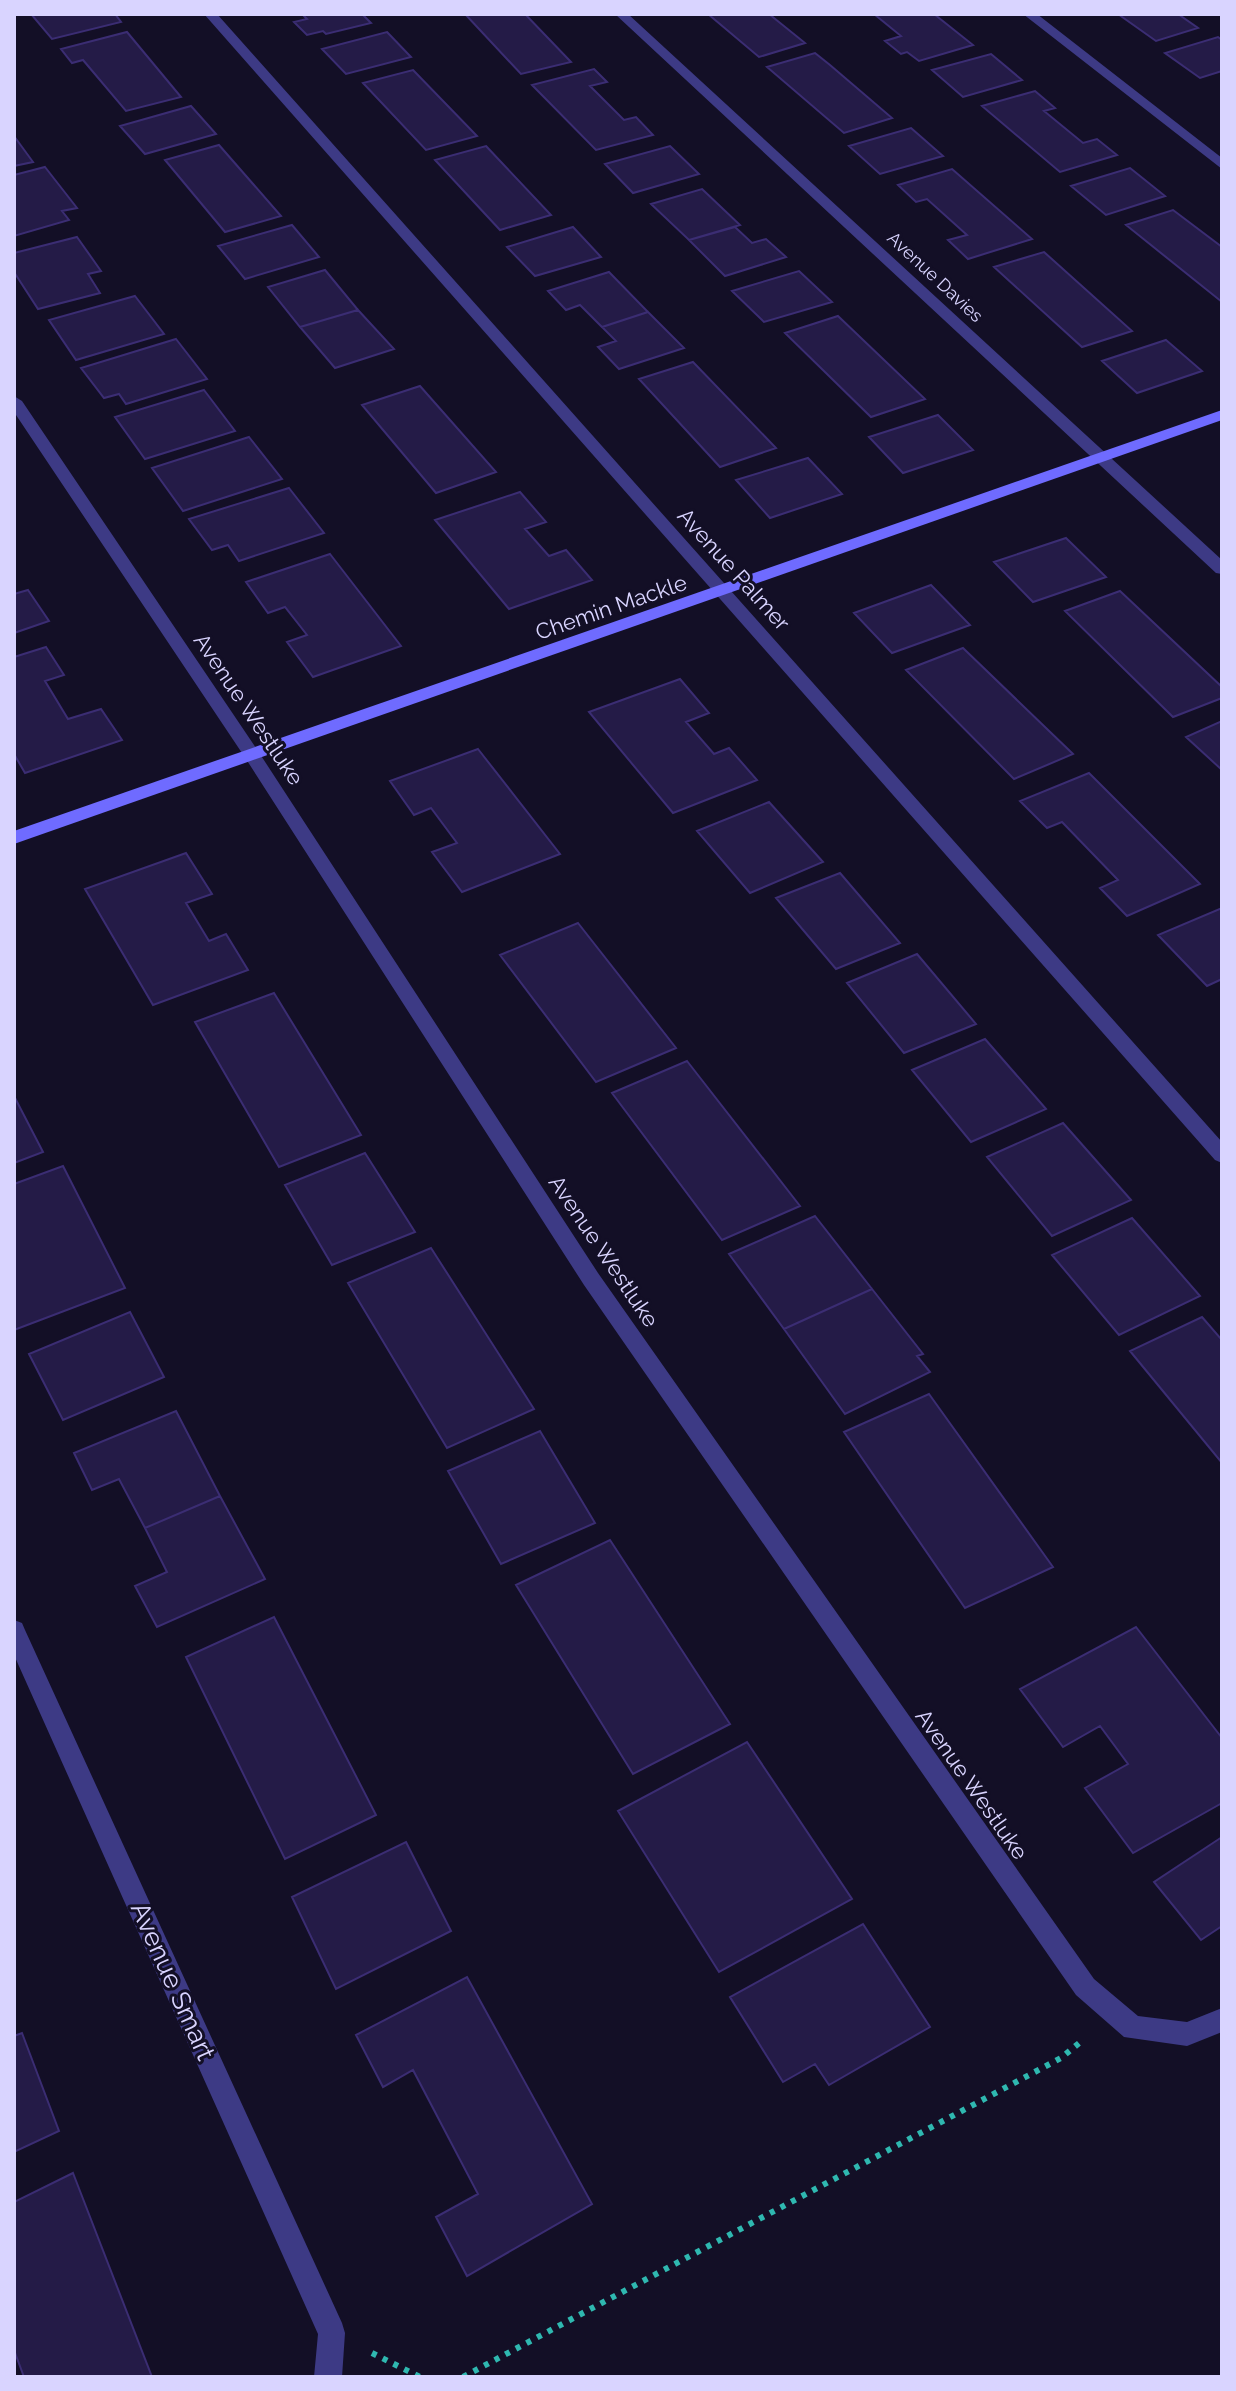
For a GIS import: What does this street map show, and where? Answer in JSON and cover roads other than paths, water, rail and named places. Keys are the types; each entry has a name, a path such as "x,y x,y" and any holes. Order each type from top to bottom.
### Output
{"street":[{"name":"Avenue Palmer","path":"210,14 1222,1155"},
{"name":"Avenue Davies","path":"621,14 1222,569"},
{"path":"1029,14 1222,165"},
{"name":"Avenue Westluke","path":"14,401 252,755 591,1279 1085,1987 1133,2028 1187,2034 1222,2020"},
{"name":"Chemin Mackle","path":"14,838 1222,415"},
{"name":"Avenue Smart","path":"14,1630 332,2333 328,2377"}]}
